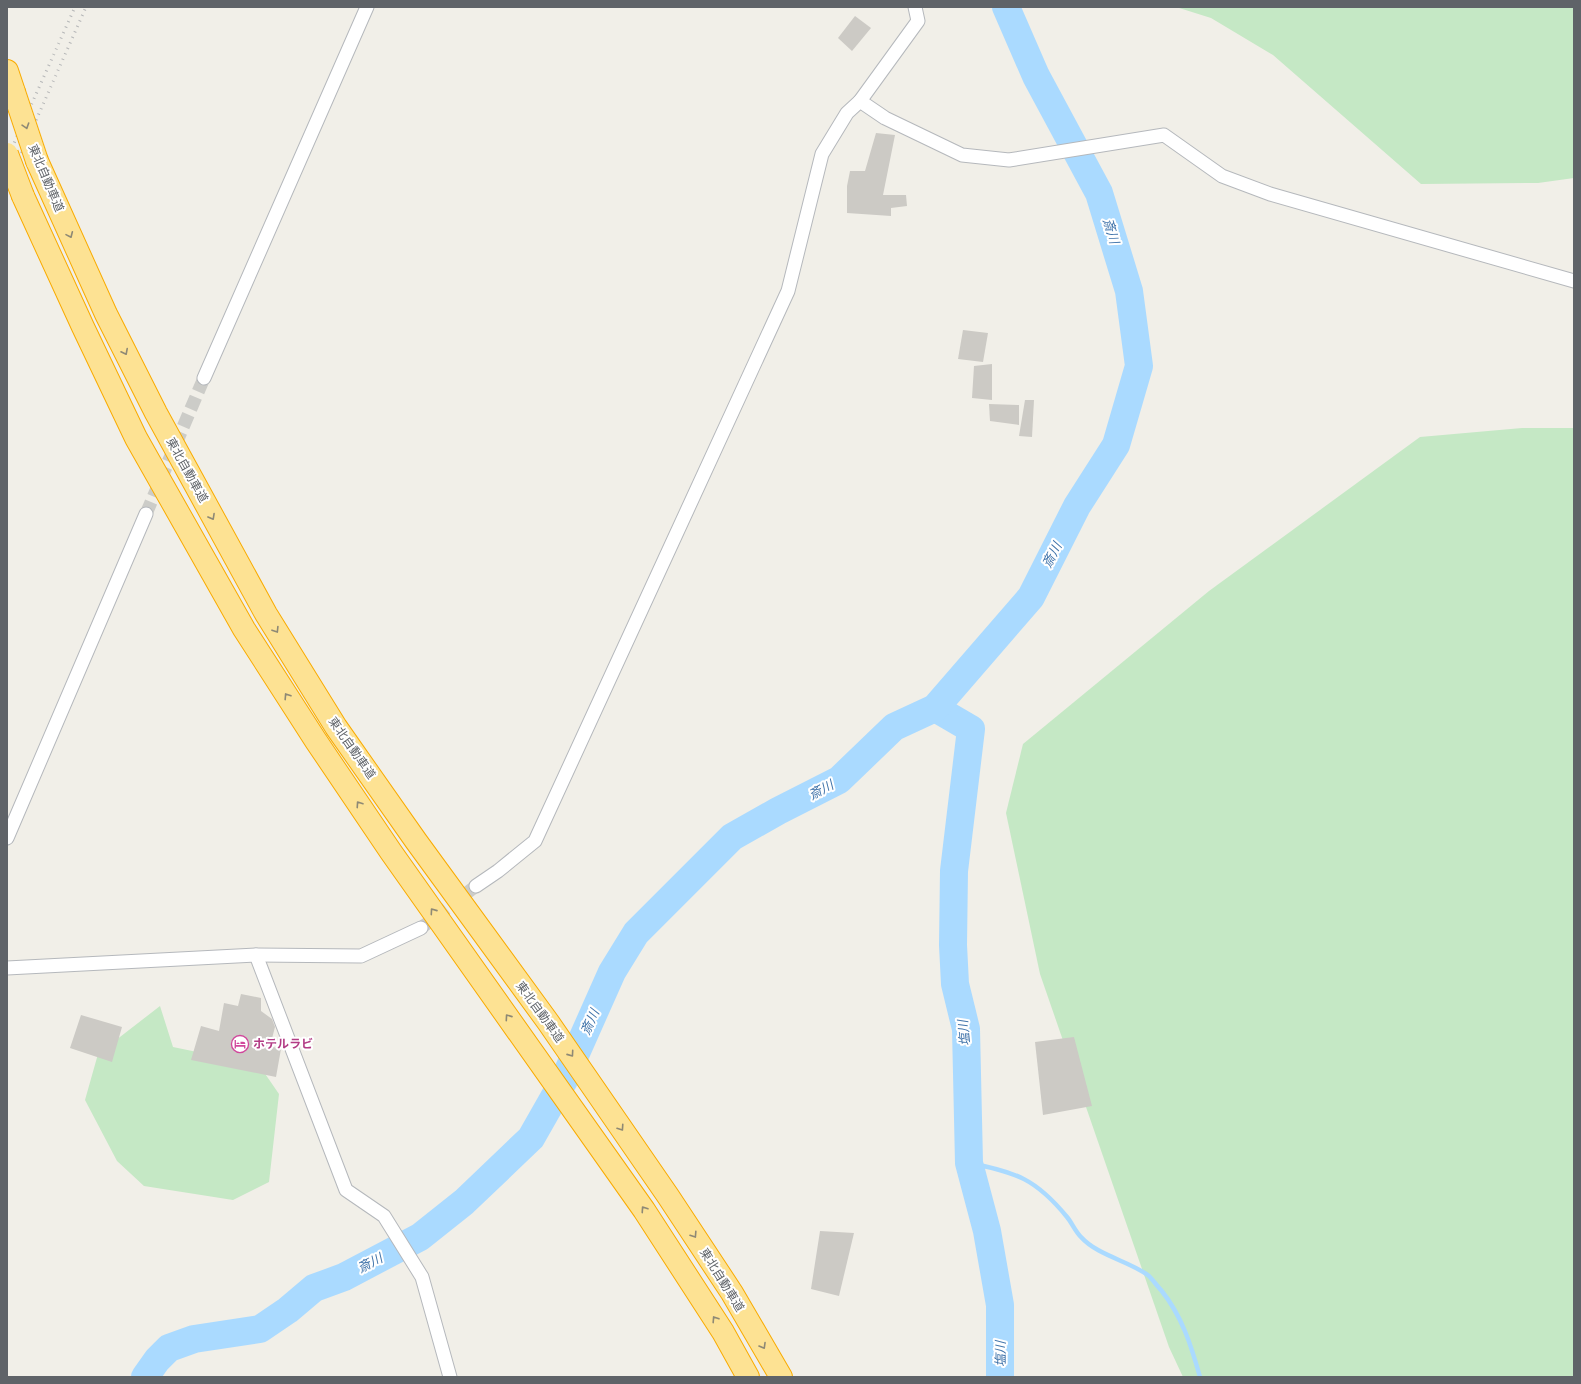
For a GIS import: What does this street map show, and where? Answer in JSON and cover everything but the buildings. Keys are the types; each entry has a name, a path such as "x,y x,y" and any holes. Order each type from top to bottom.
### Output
{"highway":[{"name":"東北自動車道","path":"7,71 37,161 106,314 156,413 266,614 336,727 416,841 548,1022 599,1096 723,1280 781,1377"},
{"name":"東北自動車道","path":"7,154 23,196 136,438 244,629 316,741 391,852 649,1216 723,1332 748,1377"}],"street":[{"path":"204,378 367,7"},
{"path":"476,886 498,871 535,840 788,291 822,154 847,113 860,101 918,21 915,7"},
{"path":"860,101 885,118 962,156 1009,160 1164,135 1222,176 1270,194 1574,281"},
{"path":"7,838 146,514"},
{"path":"7,968 256,955 361,956 421,928"},
{"path":"256,955 346,1190 384,1216 422,1277 450,1377"}],"green space":[{"path":"1176,7 1574,7 1574,178 1538,183 1421,184 1273,55 1211,18"},
{"path":"1522,428 1574,428 1574,1377 1183,1377 1169,1347 1040,974 1006,813 1023,744 1209,591 1420,437"},
{"path":"160,1006 173,1047 259,1065 279,1094 269,1182 233,1200 144,1186 117,1161 85,1100 98,1054"}],"waterway":[{"name":"斎川","path":"145,1377 157,1360 169,1348 194,1339 260,1329 288,1310 314,1288 344,1277 420,1237 464,1202 531,1138 564,1080 612,972 636,933 732,837 778,811 839,780 894,727 935,708 1031,597 1077,506 1116,445 1139,366 1129,291 1099,193 1036,76 1006,7"},
{"name":"塩川","path":"935,708 971,729 954,871 953,945 955,984 966,1029 969,1163 987,1231 1000,1305 1000,1377"},
{"path":"969,1163 1000,1170 1024,1179 1035,1186 1056,1204 1069,1219 1079,1235 1088,1244 1105,1254 1133,1266 1149,1276 1175,1310 1185,1331 1200,1377"}],"tunnel":[{"path":"146,514 204,378"},
{"path":"421,928 476,886"}],"railway":[{"path":"7,159 75,7"},
{"path":"7,186 86,7"}],"place":[{"name":"ホテルラビ","path":"240,1044"}]}
